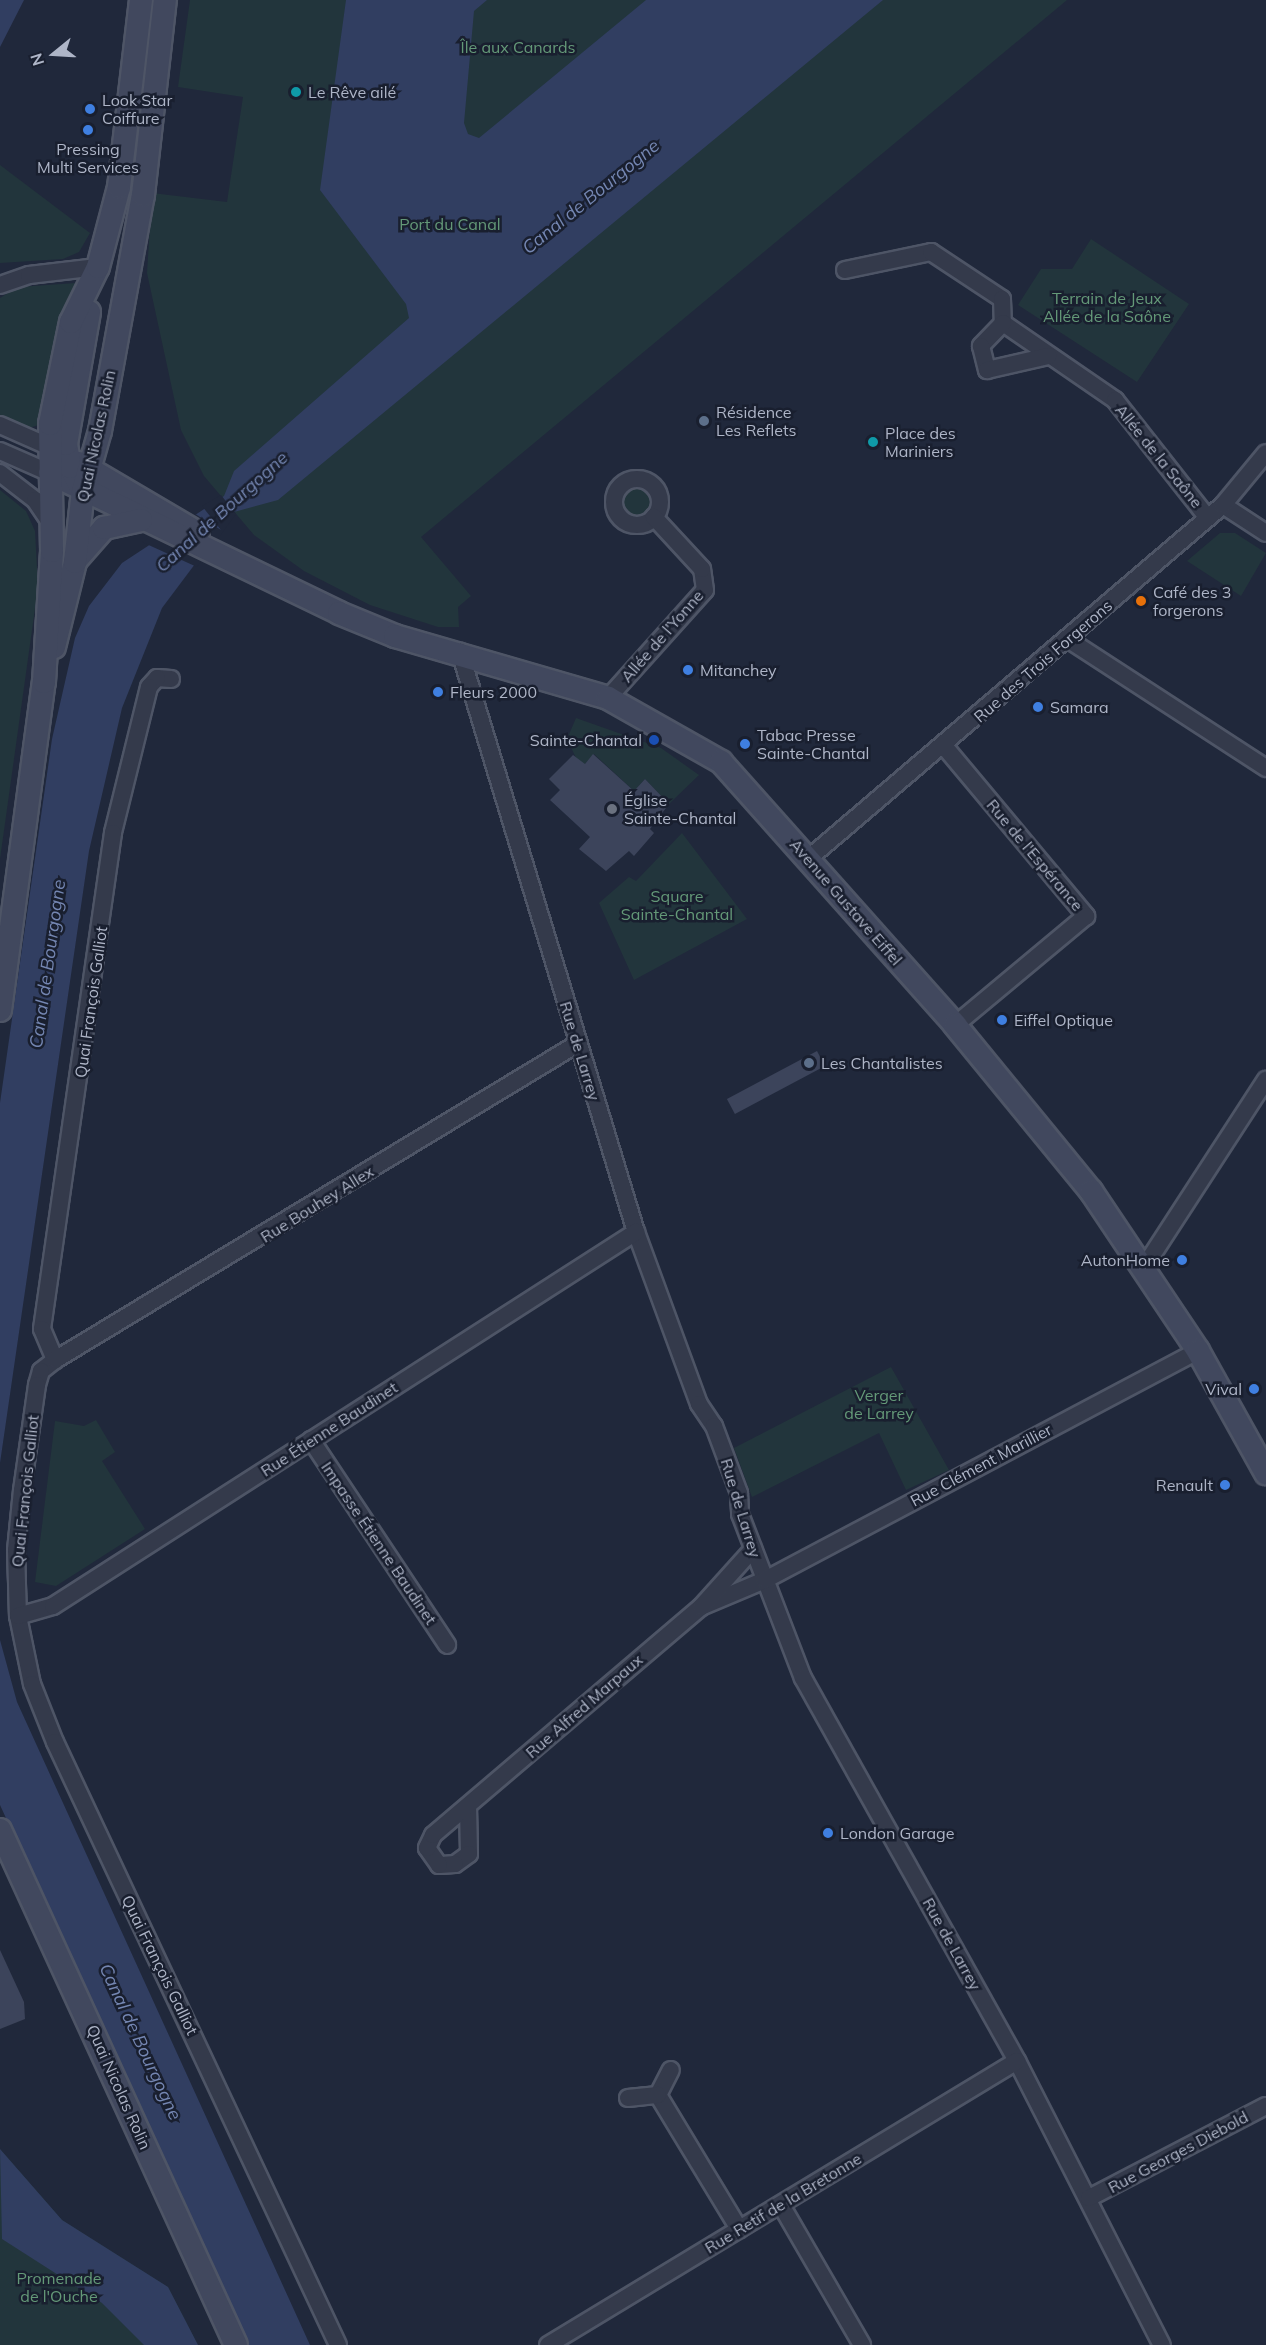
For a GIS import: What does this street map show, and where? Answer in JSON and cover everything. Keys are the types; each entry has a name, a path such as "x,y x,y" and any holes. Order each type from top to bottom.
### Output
{"main road":[{"path":"57,638 67,509 56,477 58,452 98,267 119,187 141,0"},
{"name":"Quai Nicolas Rolin","path":"44,682 75,562 82,491 90,469 144,188 165,0"},
{"path":"119,187 144,188"},
{"path":"58,452 82,491"},
{"name":"Avenue Gustave Eiffel","path":"58,452 90,469 154,519"},
{"name":"Quai Nicolas Rolin","path":"0,1010 44,682 50,522 56,477"},
{"name":"Avenue Gustave Eiffel","path":"56,477 82,491 154,519 348,617 608,698 722,762 955,1025 1091,1191 1145,1266 1264,1463"},
{"path":"75,562 104,528 154,519"},
{"name":"Quai Nicolas Rolin","path":"0,1830 236,2345"}],"street":[{"path":"845,270 931,252 1002,299 1003,323 981,346 987,370 1048,356"},
{"path":"0,285 29,275 98,267"},
{"name":"Allée de la Saône","path":"1003,323 1115,400 1208,518"},
{"path":"0,425 58,452"},
{"path":"0,451 56,477"},
{"name":"Rue des Trois Forgerons","path":"808,859 1069,640 1223,505 1266,453"},
{"path":"0,473 35,500 50,522"},
{"path":"1223,505 1266,533"},
{"name":"Allée de l'Yonne","path":"608,698 705,590 702,570 654,517"},
{"path":"1069,640 1266,768"},
{"name":"Rue de Larrey","path":"460,652 577,1044 636,1232 699,1404 714,1426 739,1493 753,1549 802,1678 1017,2061 1089,2198 1162,2345"},
{"name":"Quai François Galliot","path":"171,679 158,678 149,687 113,833 42,1329 55,1360 41,1371 37,1385 16,1550 18,1616 32,1684 55,1742 338,2345"},
{"name":"Rue de l'Espérance","path":"944,746 1086,916 955,1025"},
{"name":"Rue Bouhey Allex","path":"55,1360 577,1044"},
{"path":"1145,1266 1266,1080"},
{"name":"Rue Étienne Baudinet","path":"18,1616 53,1606 636,1232"},
{"name":"Rue Clément Marillier","path":"765,1580 1198,1351"},
{"name":"Impasse Étienne Baudinet","path":"311,1440 447,1645"},
{"name":"Rue Alfred Marpaux","path":"468,1806 701,1607 753,1549"},
{"name":"Rue Alfred Marpaux","path":"701,1607 765,1580"},
{"name":"Rue Retif de la Bretonne","path":"548,2345 1017,2061"},
{"path":"657,2095 671,2070"},
{"path":"628,2098 657,2095"},
{"path":"657,2095 739,2229"},
{"name":"Rue Georges Diebold","path":"1089,2198 1266,2106"},
{"path":"781,2205 862,2345"}],"green space":[{"name":"Port du Canal","path":"190,0 1067,0 421,537 471,596 458,607 459,627 438,627 370,605 304,571 254,535 204,476 181,430 147,273 152,193 227,202 243,97 178,87"},
{"path":"0,165 90,233 79,252 63,259 0,263"},
{"name":"Terrain de Jeux Allée de la Saône","path":"1091,239 1189,304 1137,382 1018,305 1041,269 1072,269"},
{"path":"76,283 42,424 29,428 0,417 0,298 18,287"},
{"path":"636,486 642,487 650,495 650,507 642,515 636,516 630,515 622,507 621,501 622,495 630,487"},
{"path":"0,490 26,511 35,531 38,587 0,859"},
{"path":"1220,533 1235,533 1266,553 1241,596 1187,561"},
{"path":"576,718 661,748 699,775 669,804 645,779 634,791 594,754 584,765 577,760 567,739"},
{"name":"Square Sainte-Chantal","path":"682,833 747,919 634,980 599,903 629,877 636,881"},
{"name":"Verger de Larrey","path":"891,1367 949,1470 906,1490 879,1433 752,1497 734,1448"},
{"path":"96,1420 115,1452 102,1461 145,1529 56,1586 35,1582 55,1421 84,1426"},
{"name":"Promenade de l'Ouche","path":"0,2149 62,2220 168,2287 198,2345 0,2345"}],"water":[{"path":"0,0 24,0 0,47"},
{"name":"Canal de Bourgogne","path":"346,0 487,0 474,11 464,123 468,134 479,138 646,0 883,0 278,500 234,512 162,608 122,708 89,851 0,1463 0,1103 52,739 75,638 89,606 122,563 224,496 234,471 409,318 406,304 320,190"},
{"name":"Canal de Bourgogne","path":"0,1640 17,1702 310,2345 247,2345 0,1805"},
{"path":"0,2149 62,2220 168,2287 198,2345 144,2345 102,2303 2,2239"}],"pier":[{"path":"221,495 236,514 197,567 142,542 192,512 221,530 202,506"}],"building":[{"name":"Église Sainte-Chantal","path":"593,754 634,791 645,779 669,804 650,829 654,833 634,856 629,851 606,871 579,849 590,837 550,800 560,790 549,779 573,755 585,764"},
{"name":"Les Chantalistes","path":"817,1051 825,1066 735,1114 727,1099"},
{"path":"0,1950 24,2002 25,2019 0,2029"}],"place":[{"name":"Le Rêve ailé","path":"296,92"},
{"name":"Look Star Coiffure","path":"90,109"},
{"name":"Pressing Multi Services","path":"88,130"},
{"name":"Résidence Les Reflets","path":"704,421"},
{"name":"Place des Mariniers","path":"873,442"},
{"name":"Café des 3 forgerons","path":"1141,601"},
{"name":"Mitanchey","path":"688,670"},
{"name":"Fleurs 2000","path":"438,692"},
{"name":"Samara","path":"1038,707"},
{"name":"Sainte-Chantal","path":"654,740"},
{"name":"Tabac Presse Sainte-Chantal","path":"745,744"},
{"name":"Église Sainte-Chantal","path":"612,809"},
{"name":"Eiffel Optique","path":"1002,1020"},
{"name":"Les Chantalistes","path":"809,1063"},
{"name":"AutonHome","path":"1182,1260"},
{"name":"Vival","path":"1254,1389"},
{"name":"Renault","path":"1225,1485"},
{"name":"London Garage","path":"828,1833"}],"park label":[{"name":"Île aux Canards","path":"518,47"}]}
